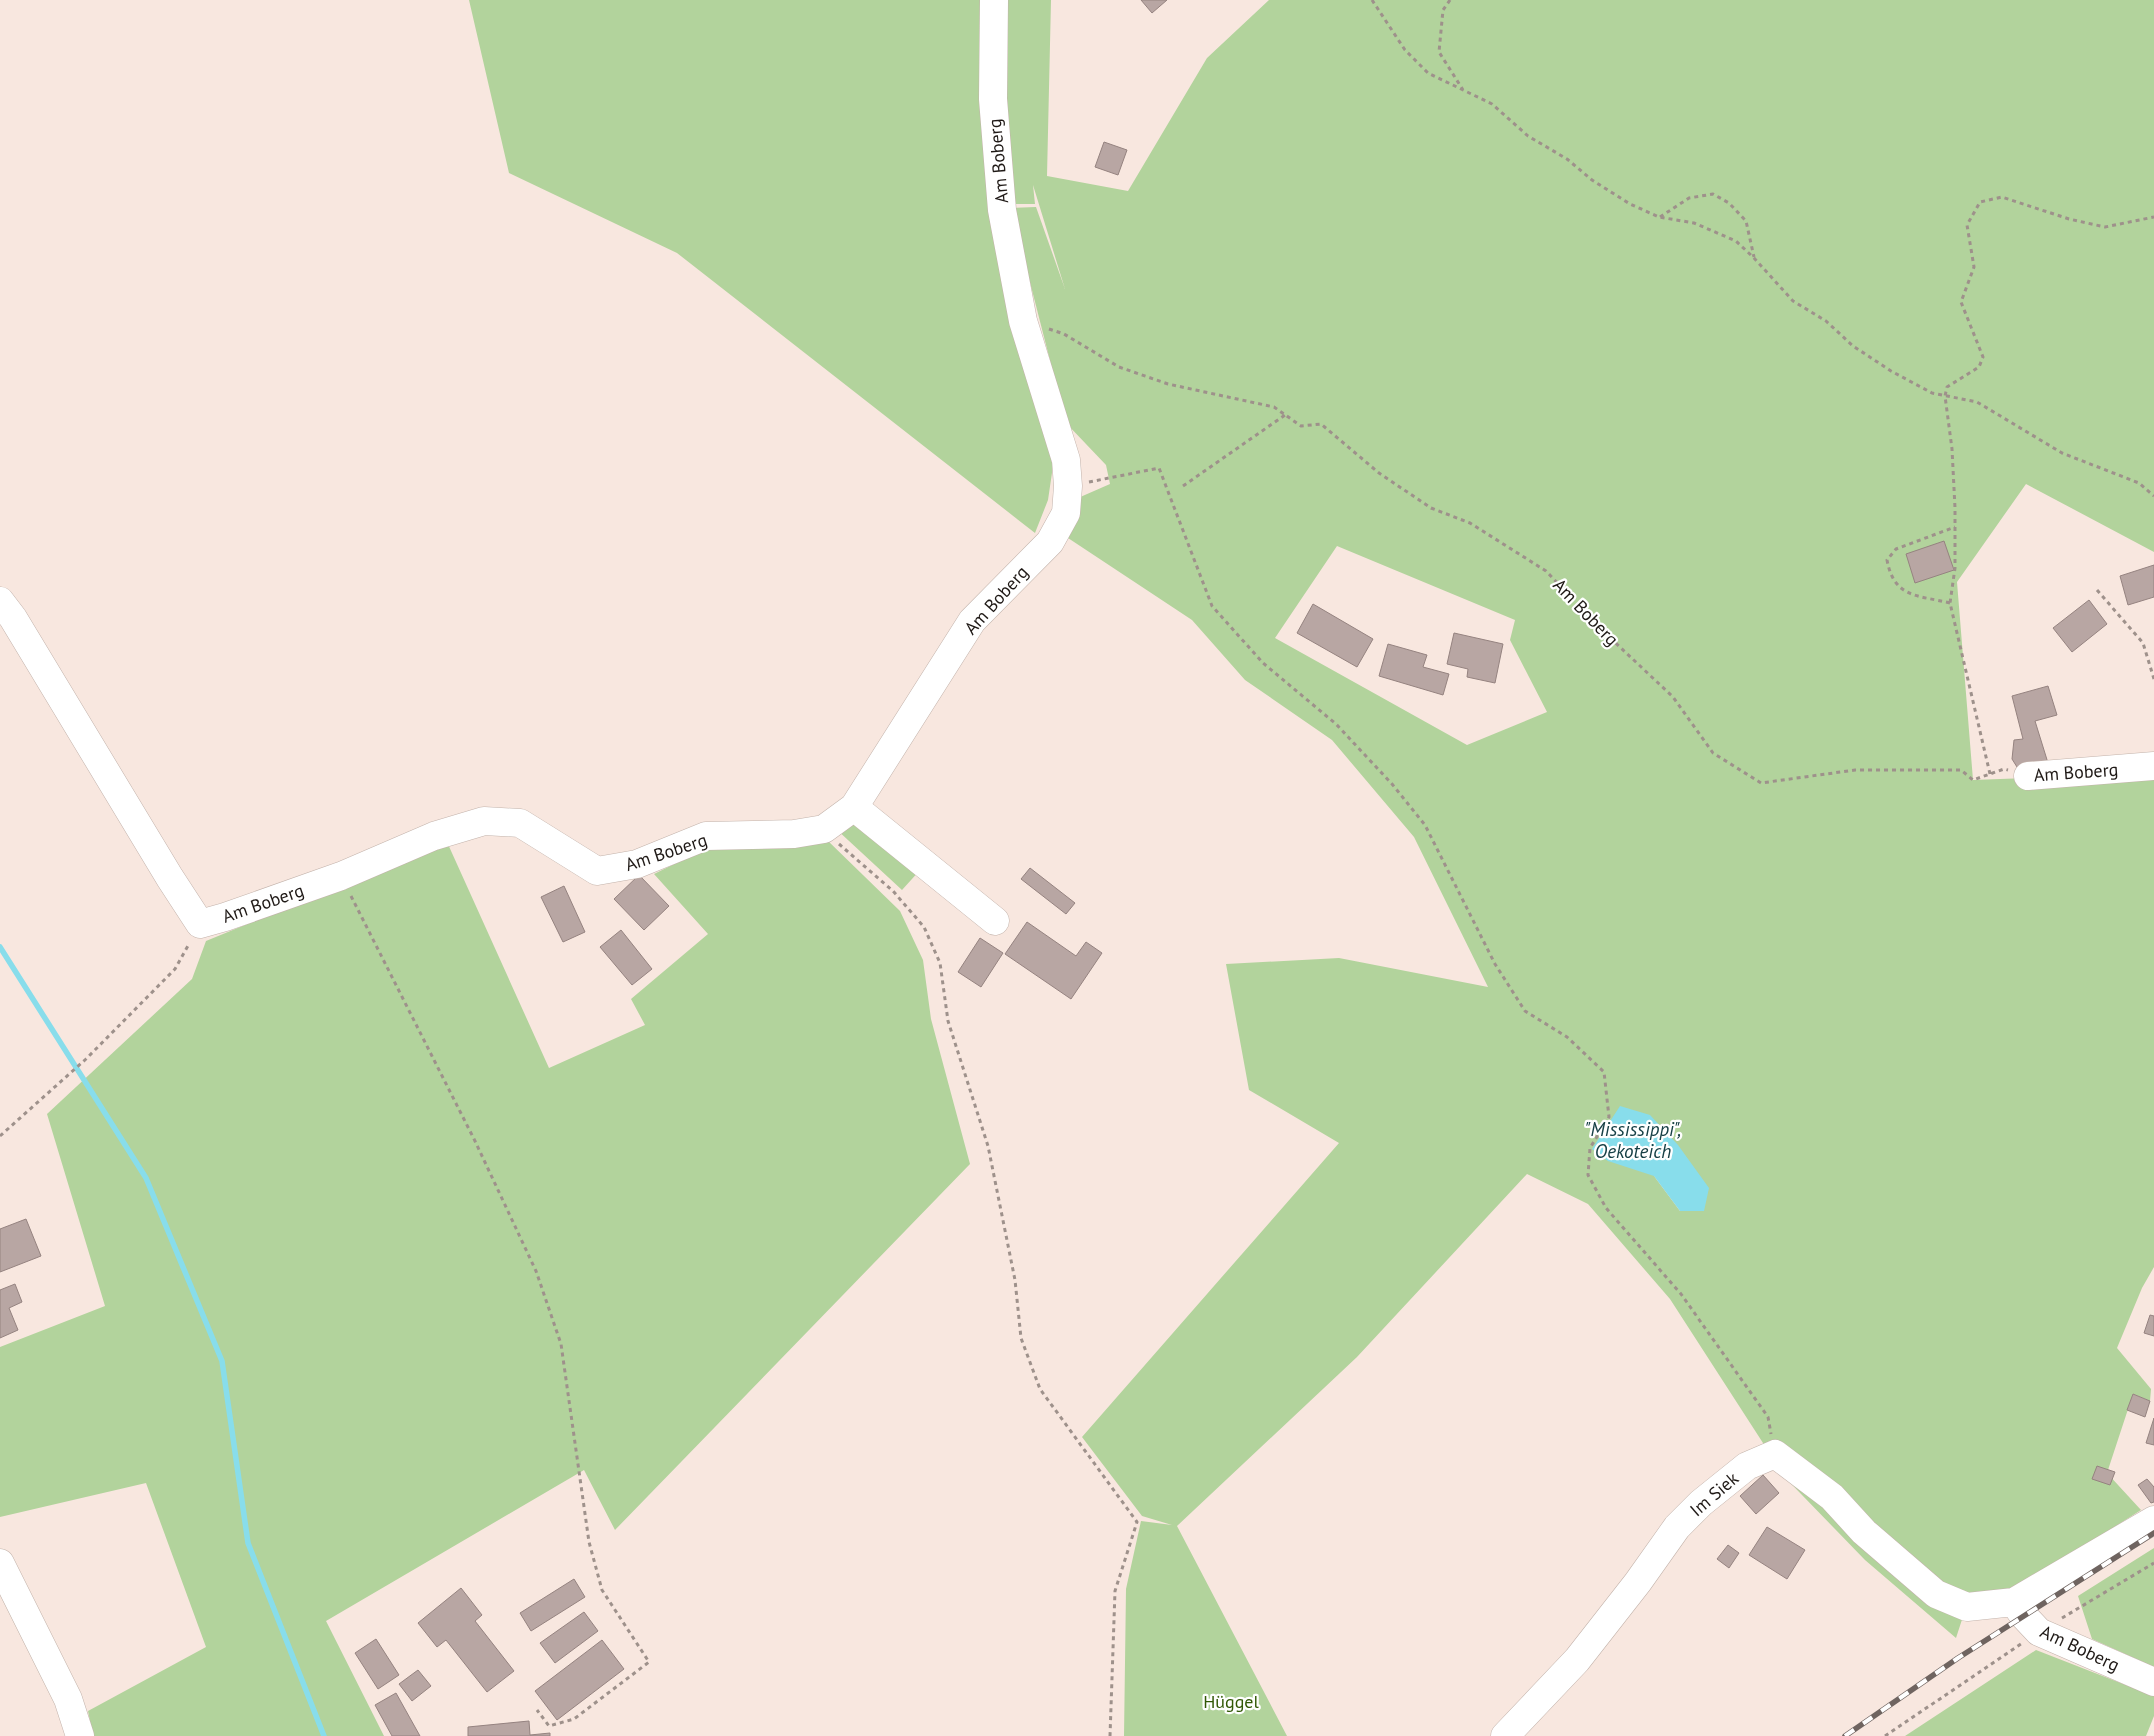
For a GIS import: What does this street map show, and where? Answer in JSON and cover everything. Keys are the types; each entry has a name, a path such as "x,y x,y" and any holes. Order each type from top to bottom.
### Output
{"street":[{"name":"Am Boberg","path":"0,601 13,618 170,878 200,924 340,876 434,836 484,821 520,823 597,872 637,864 706,836 794,834 824,829 854,806 972,621 1050,542 1066,513 1068,486 1066,460 1023,321 1002,210 993,99 994,0"},
{"name":"Am Boberg","path":"2028,776 2154,766"},
{"path":"854,806 995,920"},
{"path":"1775,1454 1832,1497 1864,1532 1936,1594 1968,1607 2014,1602 2154,1520"},
{"name":"Im Siek","path":"1505,1736 1577,1660 1638,1582 1677,1527 1701,1503 1747,1466 1775,1454"},
{"path":"0,1563 68,1699 80,1736"},
{"name":"Am Boberg","path":"2014,1602 2039,1632 2154,1682"}],"path":[{"path":"1372,0 1405,50 1428,73 1492,104 1528,136 1567,160 1592,180 1630,204 1660,217 1694,223 1736,241 1793,301 1826,321 1853,346 1890,370 1932,393 1977,402 2062,453 2139,483 2154,496"},
{"path":"1450,0 1443,10 1440,52 1464,92"},
{"path":"1660,217 1689,198 1713,194 1729,203 1746,221 1754,258"},
{"path":"1990,774 1950,603 1956,568 1952,449 1945,396 1947,386 1979,367 1983,357 1961,302 1974,267 1967,225 1980,202 2002,196 2070,219 2105,226 2154,217"},
{"name":"Am Boberg","path":"1023,321 1064,334 1119,366 1168,384 1274,407 1301,426 1321,424 1379,473 1431,508 1470,523 1546,571 1604,632 1673,697 1713,753 1760,783 1855,770 1960,770 1973,780 2004,769 2028,776"},
{"path":"1184,486 1285,415"},
{"path":"1068,486 1159,468 1212,606 1263,664 1336,724 1392,784 1425,825 1495,964 1525,1011 1567,1037 1604,1072 1609,1117 1590,1148 1588,1175 1606,1208 1681,1294 1768,1417 1775,1454"},
{"path":"1950,603 1913,594 1898,588 1889,572 1887,560 1896,549 1955,527"},
{"path":"2097,590 2143,642 2154,679"},
{"path":"824,829 893,892 924,927 940,964 948,1022 988,1146 1015,1280 1021,1338 1040,1389 1137,1522 1115,1591 1110,1736"},
{"path":"340,876 457,1106 536,1270 561,1344 589,1542 602,1590 649,1662 574,1719 549,1726 537,1710"},
{"path":"0,1136 86,1059 175,969 200,924"},
{"path":"1884,1736 2039,1632 2154,1563"}],"green space":[{"path":"469,0 983,0 1017,323 1053,466 1048,500 1035,533 677,253 509,173"},
{"name":"Hüggel","path":"1006,0 1051,0 1047,176 1128,191 1207,58 1269,0 2154,0 2154,552 2026,484 1957,582 1973,780 2154,773 2154,1267 2142,1288 2117,1348 2151,1389 2150,1401 2133,1394 2107,1473 2141,1510 2019,1588 1970,1595 1956,1638 1865,1560 1772,1464 1763,1443 1670,1299 1588,1204 1527,1174 1357,1357 1177,1526 1287,1736 1124,1736 1126,1589 1141,1521 1172,1525 1142,1516 1082,1437 1339,1143 1249,1090 1226,964 1339,958 1488,987 1414,837 1332,740 1245,680 1192,620 1068,538 1078,498 1110,484 1106,465 1066,423 1011,208 1036,207 1065,289 1033,185 1035,204 1010,204 1006,166","holes":["1337,546 1515,620 1510,640 1547,712 1467,745 1275,638","1654,1176 1704,1211 1680,1211"]},
{"path":"847,821 868,825 921,869 902,890 835,828"},
{"path":"826,839 900,911 923,960 931,1019 970,1164 615,1530 584,1470 326,1621 384,1736 93,1736 88,1711 206,1647 146,1483 0,1517 0,1347 105,1306 47,1114 192,979 206,941 447,842 549,1068 645,1025 631,999 708,934 654,874 709,847"},
{"path":"2154,1548 2154,1667 2092,1639 2078,1596"},
{"path":"2036,1650 2154,1696 2154,1716 2146,1736 1905,1736"}],"water":[{"name":"\"Mississippi\", Oekoteich","path":"1620,1106 1650,1115 1678,1145 1709,1188 1704,1211 1680,1211 1654,1176 1608,1161 1592,1149"}],"building":[{"path":"1141,0 1167,0 1152,13"},
{"path":"1104,142 1127,150 1118,175 1095,167"},
{"path":"1944,541 1954,570 1915,583 1906,554"},
{"path":"2154,565 2154,597 2128,605 2120,576"},
{"path":"2089,600 2107,624 2072,652 2053,628"},
{"path":"1313,604 1373,639 1357,667 1297,633"},
{"path":"1454,633 1503,644 1495,683 1467,677 1468,669 1447,664"},
{"path":"1388,644 1427,655 1423,667 1449,674 1443,695 1379,676"},
{"path":"2048,686 2057,715 2035,721 2048,763 2033,768 2017,767 2012,759 2014,740 2023,739 2012,696"},
{"path":"1030,868 1075,903 1066,914 1021,879"},
{"path":"639,875 669,906 644,930 614,899"},
{"path":"564,886 585,932 563,942 541,897"},
{"path":"1027,922 1076,956 1086,942 1102,953 1071,999 1005,954"},
{"path":"621,930 652,969 632,985 600,947"},
{"path":"980,938 1003,953 981,987 958,972"},
{"path":"26,1219 41,1256 0,1272 0,1229"},
{"path":"15,1284 22,1302 9,1308 18,1330 0,1338 0,1290"},
{"path":"2150,1315 2154,1316 2154,1336 2144,1333"},
{"path":"2133,1394 2150,1401 2145,1417 2127,1410"},
{"path":"2154,1418 2154,1445 2146,1443"},
{"path":"2097,1466 2115,1472 2110,1485 2092,1479"},
{"path":"1763,1475 1779,1493 1756,1514 1740,1496"},
{"path":"2147,1479 2154,1487 2154,1502 2151,1503 2138,1485"},
{"path":"1767,1527 1805,1550 1787,1579 1749,1555"},
{"path":"1728,1545 1739,1553 1729,1568 1717,1559"},
{"path":"574,1579 585,1597 531,1631 520,1613"},
{"path":"461,1588 482,1615 475,1621 514,1671 487,1692 446,1640 437,1647 418,1623"},
{"path":"584,1612 598,1631 555,1663 540,1643"},
{"path":"376,1639 399,1675 378,1689 355,1653"},
{"path":"602,1640 624,1669 557,1720 535,1691"},
{"path":"418,1670 431,1686 412,1701 399,1684"},
{"path":"396,1693 420,1736 392,1736 375,1705"},
{"path":"529,1721 530,1735 550,1733 550,1736 468,1736 468,1727"}],"waterway":[{"path":"0,947 146,1178 222,1361 248,1543 324,1736"}],"railway":[{"path":"1845,1736 1958,1658 2154,1533"}]}
